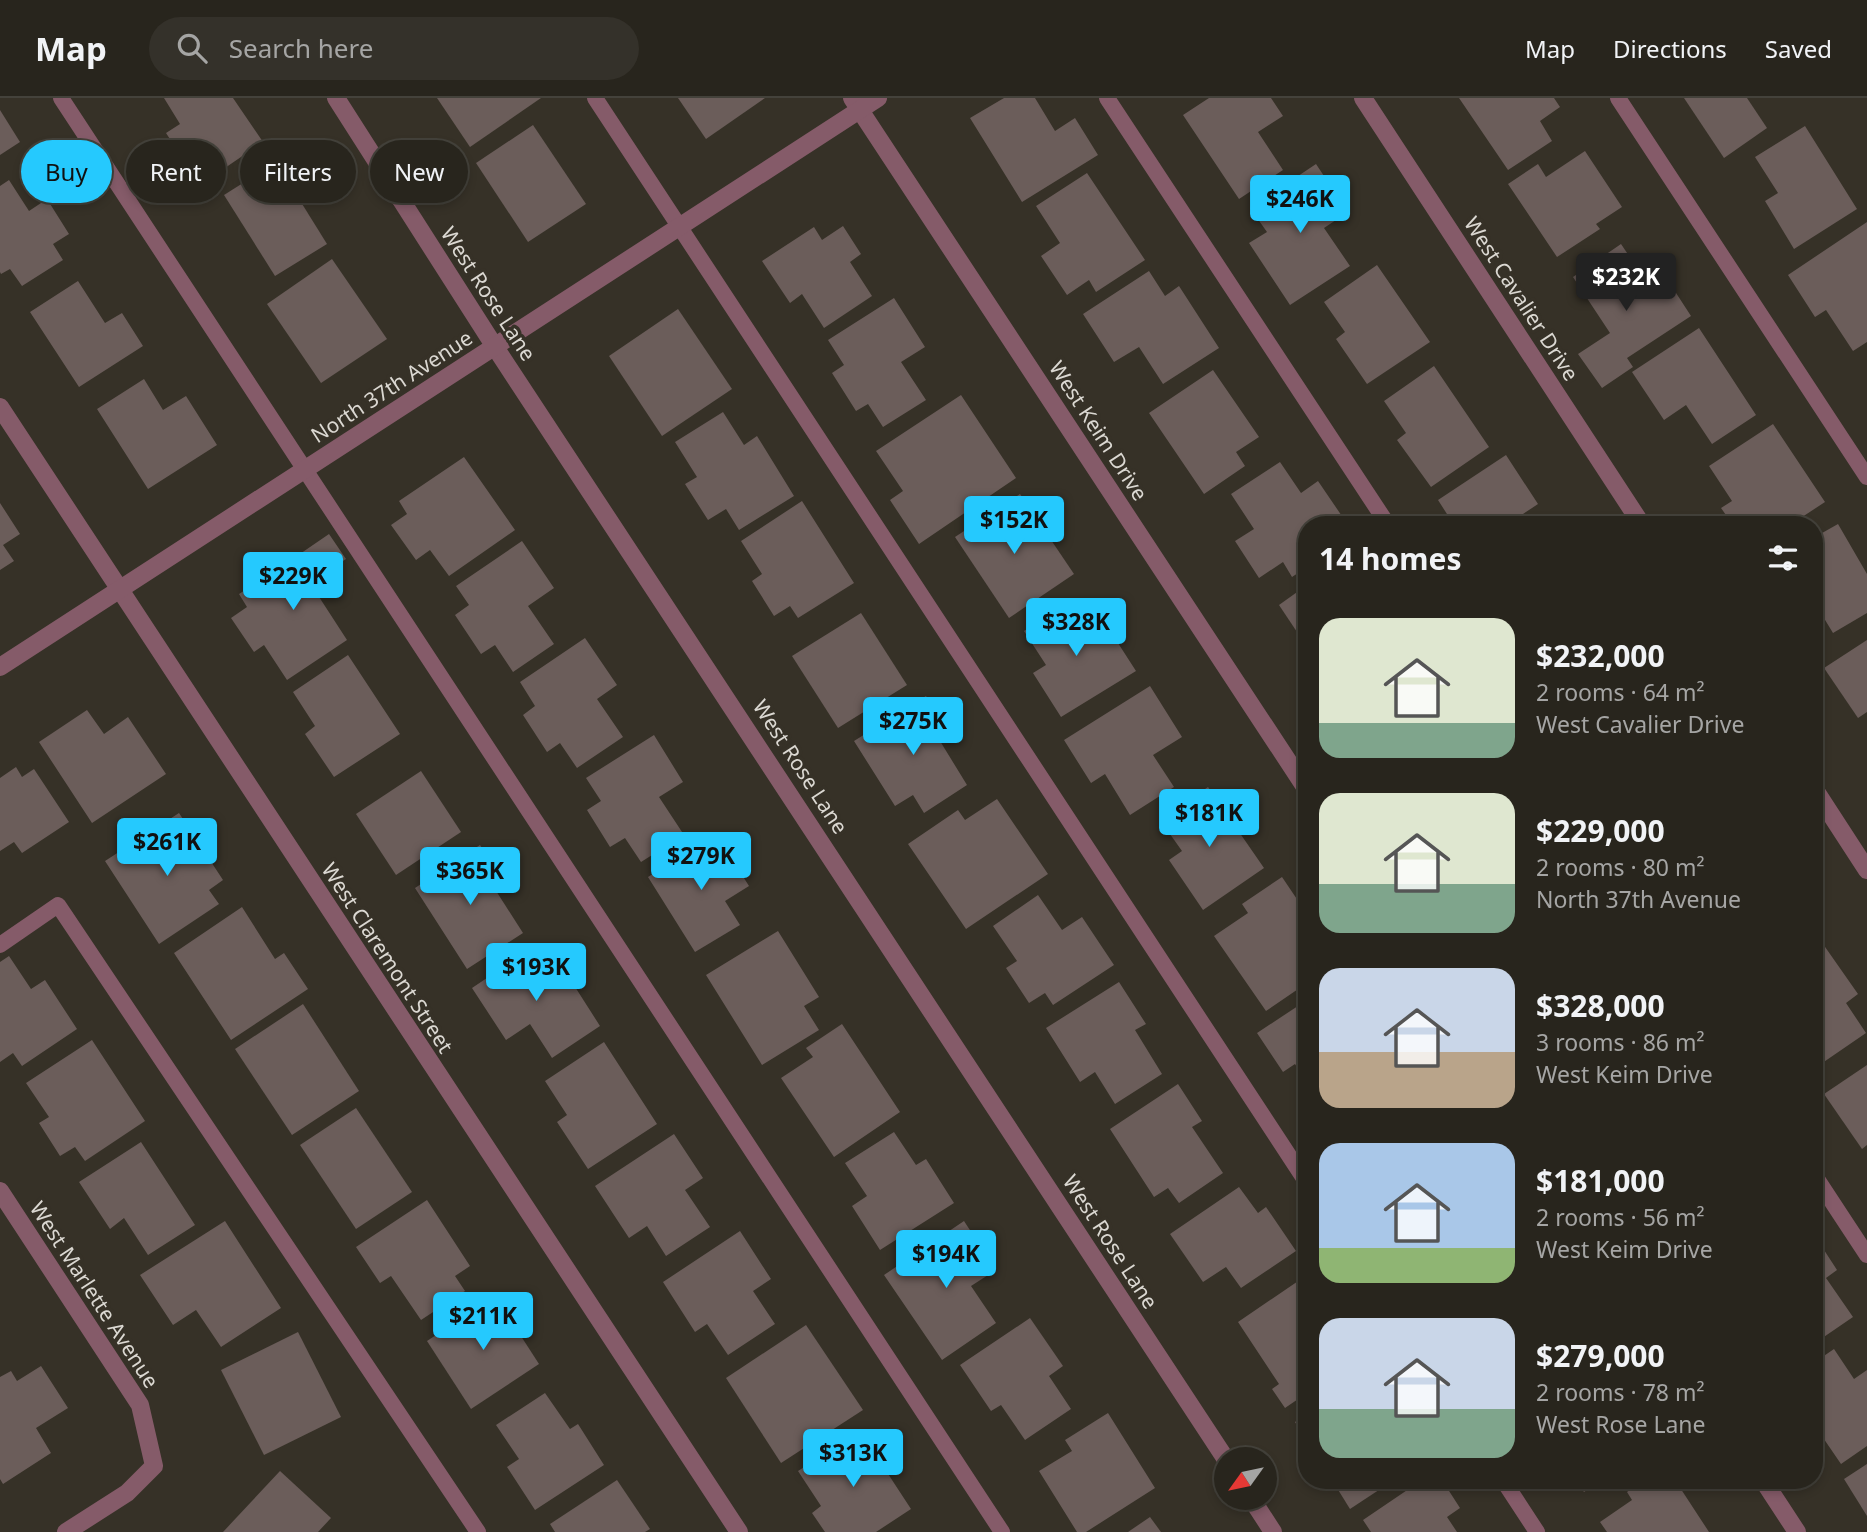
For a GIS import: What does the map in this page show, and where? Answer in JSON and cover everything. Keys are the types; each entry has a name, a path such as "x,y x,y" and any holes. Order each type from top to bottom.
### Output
{"street":[{"name":"West Rose Lane","path":"336,98 495,347 1218,1447"},
{"name":"North 37th Avenue","path":"0,667 679,229 855,104 878,98"},
{"name":"West Cavalier Drive","path":"1363,98 1636,516"},
{"name":"West Keim Drive","path":"855,104 1298,776"},
{"name":"West Claremont Street","path":"0,407 117,590 739,1532"},
{"path":"1823,802 1867,870"},
{"name":"West Marlette Avenue","path":"0,1191 140,1405 154,1466 127,1493 66,1532"},
{"path":"1769,1489 1797,1532"},
{"path":"1259,1510 1273,1532"}],"lane":[{"path":"61,98 1002,1532"},
{"path":"595,98 1298,1169"},
{"path":"1107,98 1382,516"},
{"path":"1618,98 1867,477"},
{"path":"0,945 58,905 471,1529"},
{"path":"1823,1187 1867,1255"},
{"path":"1509,1489 1537,1532"}],"building":[{"path":"164,98 233,98 262,140 240,140 240,158 226,167 226,140 171,140 166,133 180,124"},
{"path":"437,98 541,98 470,147 468,140 465,140"},
{"path":"678,98 765,98 706,139"},
{"path":"1004,98 1035,98 1055,131 1075,118 1098,155 1022,202 970,118"},
{"path":"1209,98 1271,98 1283,116 1258,132 1283,170 1239,199 1183,115"},
{"path":"1459,98 1554,98 1560,107 1540,121 1552,141 1508,170"},
{"path":"1684,98 1747,98 1767,128 1724,158"},
{"path":"0,110 20,142 0,155"},
{"path":"533,125 586,204 528,242 476,163"},
{"path":"1805,126 1857,209 1794,249 1765,201 1778,193 1755,157"},
{"path":"1585,151 1622,207 1596,224 1600,229 1557,257 1508,184 1538,164 1546,177"},
{"path":"1316,164 1348,212 1324,228 1350,266 1290,305 1249,243 1267,232 1250,208"},
{"path":"1087,173 1145,260 1096,292 1089,280 1067,295 1041,256 1060,243 1036,206"},
{"path":"9,180 21,203 29,211 41,203 50,203 69,234 53,244 63,260 22,286 10,269 1,274 0,272 0,186"},
{"path":"240,185 240,203 302,203 327,244 275,276 226,198 226,194"},
{"path":"1867,222 1867,342 1853,351 1826,310 1815,317 1788,275"},
{"path":"843,226 861,254 850,262 872,296 824,328 802,294 790,303 762,261 814,227 822,240"},
{"path":"1621,244 1650,287 1665,276 1691,316 1627,358 1633,367 1602,388 1578,354 1610,333 1573,277"},
{"path":"332,259 387,339 321,383 267,304"},
{"path":"1377,265 1430,342 1367,384 1336,339 1345,332 1324,302"},
{"path":"1149,271 1165,296 1179,286 1219,348 1163,384 1139,347 1114,362 1083,314"},
{"path":"78,281 105,323 122,313 143,346 79,387 30,312"},
{"path":"894,298 925,347 901,362 926,400 883,427 868,404 856,411 832,373 844,365 828,340"},
{"path":"678,309 732,389 662,436 609,356"},
{"path":"1699,328 1756,415 1712,444 1686,405 1664,420 1632,372"},
{"path":"1434,366 1489,447 1431,487 1397,440 1406,433 1384,401"},
{"path":"1213,370 1259,437 1236,452 1245,466 1204,494 1149,413"},
{"path":"144,379 163,410 186,396 217,445 148,489 97,409"},
{"path":"961,395 1016,478 919,544 890,500 903,491 876,451"},
{"path":"723,412 744,445 757,436 794,496 739,530 726,509 708,520 685,484 697,477 675,442"},
{"path":"1773,424 1825,502 1804,516 1727,516 1721,508 1732,501 1709,466"},
{"path":"1506,455 1538,504 1520,516 1448,516 1438,500"},
{"path":"464,457 515,530 449,576 430,550 416,560 391,525 407,514 399,501"},
{"path":"1280,462 1301,493 1318,481 1342,516 1298,516 1298,573 1292,577 1283,562 1259,578 1235,541 1254,529 1231,494"},
{"path":"1020,494 1074,574 1009,618 955,537"},
{"path":"802,501 854,583 798,618 790,606 774,616 752,581 762,574 741,541"},
{"path":"0,503 20,534 3,545 14,561 0,570"},
{"path":"1838,524 1867,574 1867,613 1833,633 1823,617 1823,532"},
{"path":"329,534 346,559 310,583 347,640 287,680 264,645 254,652 231,618 247,607 239,594 281,567 291,581 304,573 294,558"},
{"path":"522,541 554,588 528,606 554,644 513,672 495,645 481,654 455,615 469,605 456,586"},
{"path":"1298,591 1298,634 1279,605"},
{"path":"1074,599 1095,633 1107,626 1136,671 1061,717 1033,673 1046,665 1024,631"},
{"path":"861,613 907,685 838,728 792,656"},
{"path":"585,638 617,685 597,699 623,737 577,768 560,743 547,752 523,715 535,706 520,682"},
{"path":"1867,640 1867,712 1858,718 1824,668"},
{"path":"348,655 400,734 334,777 305,734 315,726 293,692"},
{"path":"1150,686 1182,737 1153,755 1174,787 1130,815 1105,774 1091,783 1064,740"},
{"path":"926,696 950,734 940,741 967,785 924,813 913,795 895,806 854,741"},
{"path":"87,710 104,734 128,717 166,774 92,823 39,742"},
{"path":"654,735 683,782 659,797 684,835 641,862 625,838 610,847 587,810 601,801 586,778"},
{"path":"16,767 22,777 34,769 69,822 22,853 14,842 0,851 0,778"},
{"path":"421,771 461,832 396,875 356,814"},
{"path":"1208,787 1264,868 1203,910 1169,860 1182,851 1160,820"},
{"path":"997,799 1048,874 966,929 908,844 958,810 965,820"},
{"path":"179,813 223,880 209,890 219,904 159,944 105,861"},
{"path":"716,834 749,886 725,901 740,925 695,952 648,877"},
{"path":"480,845 501,877 491,883 523,933 467,969 415,888"},
{"path":"1282,877 1298,901 1298,989 1266,1011 1214,936 1248,913 1242,904"},
{"path":"1038,895 1062,930 1082,917 1114,965 1053,1005 1045,993 1029,1003 1006,968 1017,961 993,926"},
{"path":"242,907 275,959 284,953 308,989 231,1040 174,953"},
{"path":"778,931 819,997 804,1006 819,1030 762,1065 706,975"},
{"path":"1823,944 1858,994 1846,1003 1866,1033 1823,1063"},
{"path":"536,945 562,985 570,979 600,1026 552,1058 530,1024 506,1040 472,988"},
{"path":"9,956 31,989 45,980 77,1029 22,1066 13,1053 0,1062 0,962"},
{"path":"1119,982 1146,1024 1135,1030 1162,1074 1115,1104 1095,1072 1080,1082 1046,1028"},
{"path":"303,1004 359,1091 292,1135 235,1049"},
{"path":"1298,1006 1298,1069 1295,1064 1283,1072 1257,1033"},
{"path":"842,1024 900,1112 834,1157 781,1078 813,1057 806,1048"},
{"path":"92,1040 145,1121 85,1161 75,1147 60,1156 39,1123 49,1117 26,1083"},
{"path":"604,1042 657,1124 588,1169 557,1122 567,1115 545,1081"},
{"path":"1867,1065 1867,1145 1862,1149 1824,1094"},
{"path":"1178,1084 1202,1121 1192,1127 1223,1173 1179,1203 1168,1188 1154,1197 1110,1129"},
{"path":"356,1108 412,1192 356,1229 300,1145"},
{"path":"894,1132 916,1165 926,1159 954,1203 880,1250 852,1206 867,1196 845,1163"},
{"path":"674,1134 703,1178 685,1190 710,1227 666,1256 647,1226 629,1238 595,1186"},
{"path":"141,1142 195,1225 148,1255 124,1218 110,1229 79,1182"},
{"path":"1239,1187 1258,1213 1266,1207 1296,1251 1241,1288 1226,1267 1203,1282 1170,1234"},
{"path":"427,1200 470,1266 455,1276 465,1291 421,1320 391,1276 380,1283 356,1247"},
{"path":"225,1221 281,1308 221,1347 196,1310 173,1325 140,1275"},
{"path":"964,1221 996,1270 971,1286 996,1323 942,1360 884,1275"},
{"path":"740,1231 771,1279 753,1291 775,1324 728,1355 707,1324 695,1332 663,1282"},
{"path":"1823,1248 1837,1270 1826,1278 1853,1317 1823,1338"},
{"path":"1298,1281 1298,1399 1285,1408 1272,1389 1279,1384 1238,1322"},
{"path":"495,1296 539,1364 471,1409 427,1341"},
{"path":"1030,1318 1063,1366 1049,1376 1071,1409 1025,1440 1001,1405 991,1411 960,1365"},
{"path":"806,1325 863,1410 781,1463 726,1378"},
{"path":"298,1332 341,1417 264,1455 221,1370"},
{"path":"1834,1349 1854,1379 1867,1370 1867,1446 1841,1464 1823,1438 1823,1357"},
{"path":"41,1366 68,1408 36,1428 51,1453 3,1484 0,1479 0,1377 11,1371 17,1381"},
{"path":"545,1393 570,1429 578,1424 604,1465 535,1510 507,1467 519,1459 496,1425"},
{"path":"1108,1413 1155,1488 1086,1532 1077,1532 1039,1471 1072,1451 1065,1440"},
{"path":"860,1431 911,1509 876,1532 825,1532 812,1513 821,1506 798,1471"},
{"path":"1867,1464 1867,1516 1844,1479"},
{"path":"280,1471 331,1518 318,1532 223,1532"},
{"path":"617,1480 650,1529 645,1532 555,1532 550,1524"},
{"path":"1338,1489 1380,1489 1350,1509"},
{"path":"1409,1489 1448,1489 1460,1508 1447,1517 1457,1532 1371,1532 1363,1520"},
{"path":"1631,1489 1681,1489 1709,1532 1607,1532 1600,1522 1632,1500 1627,1492"},
{"path":"1150,1517 1161,1532 1128,1532"}]}
